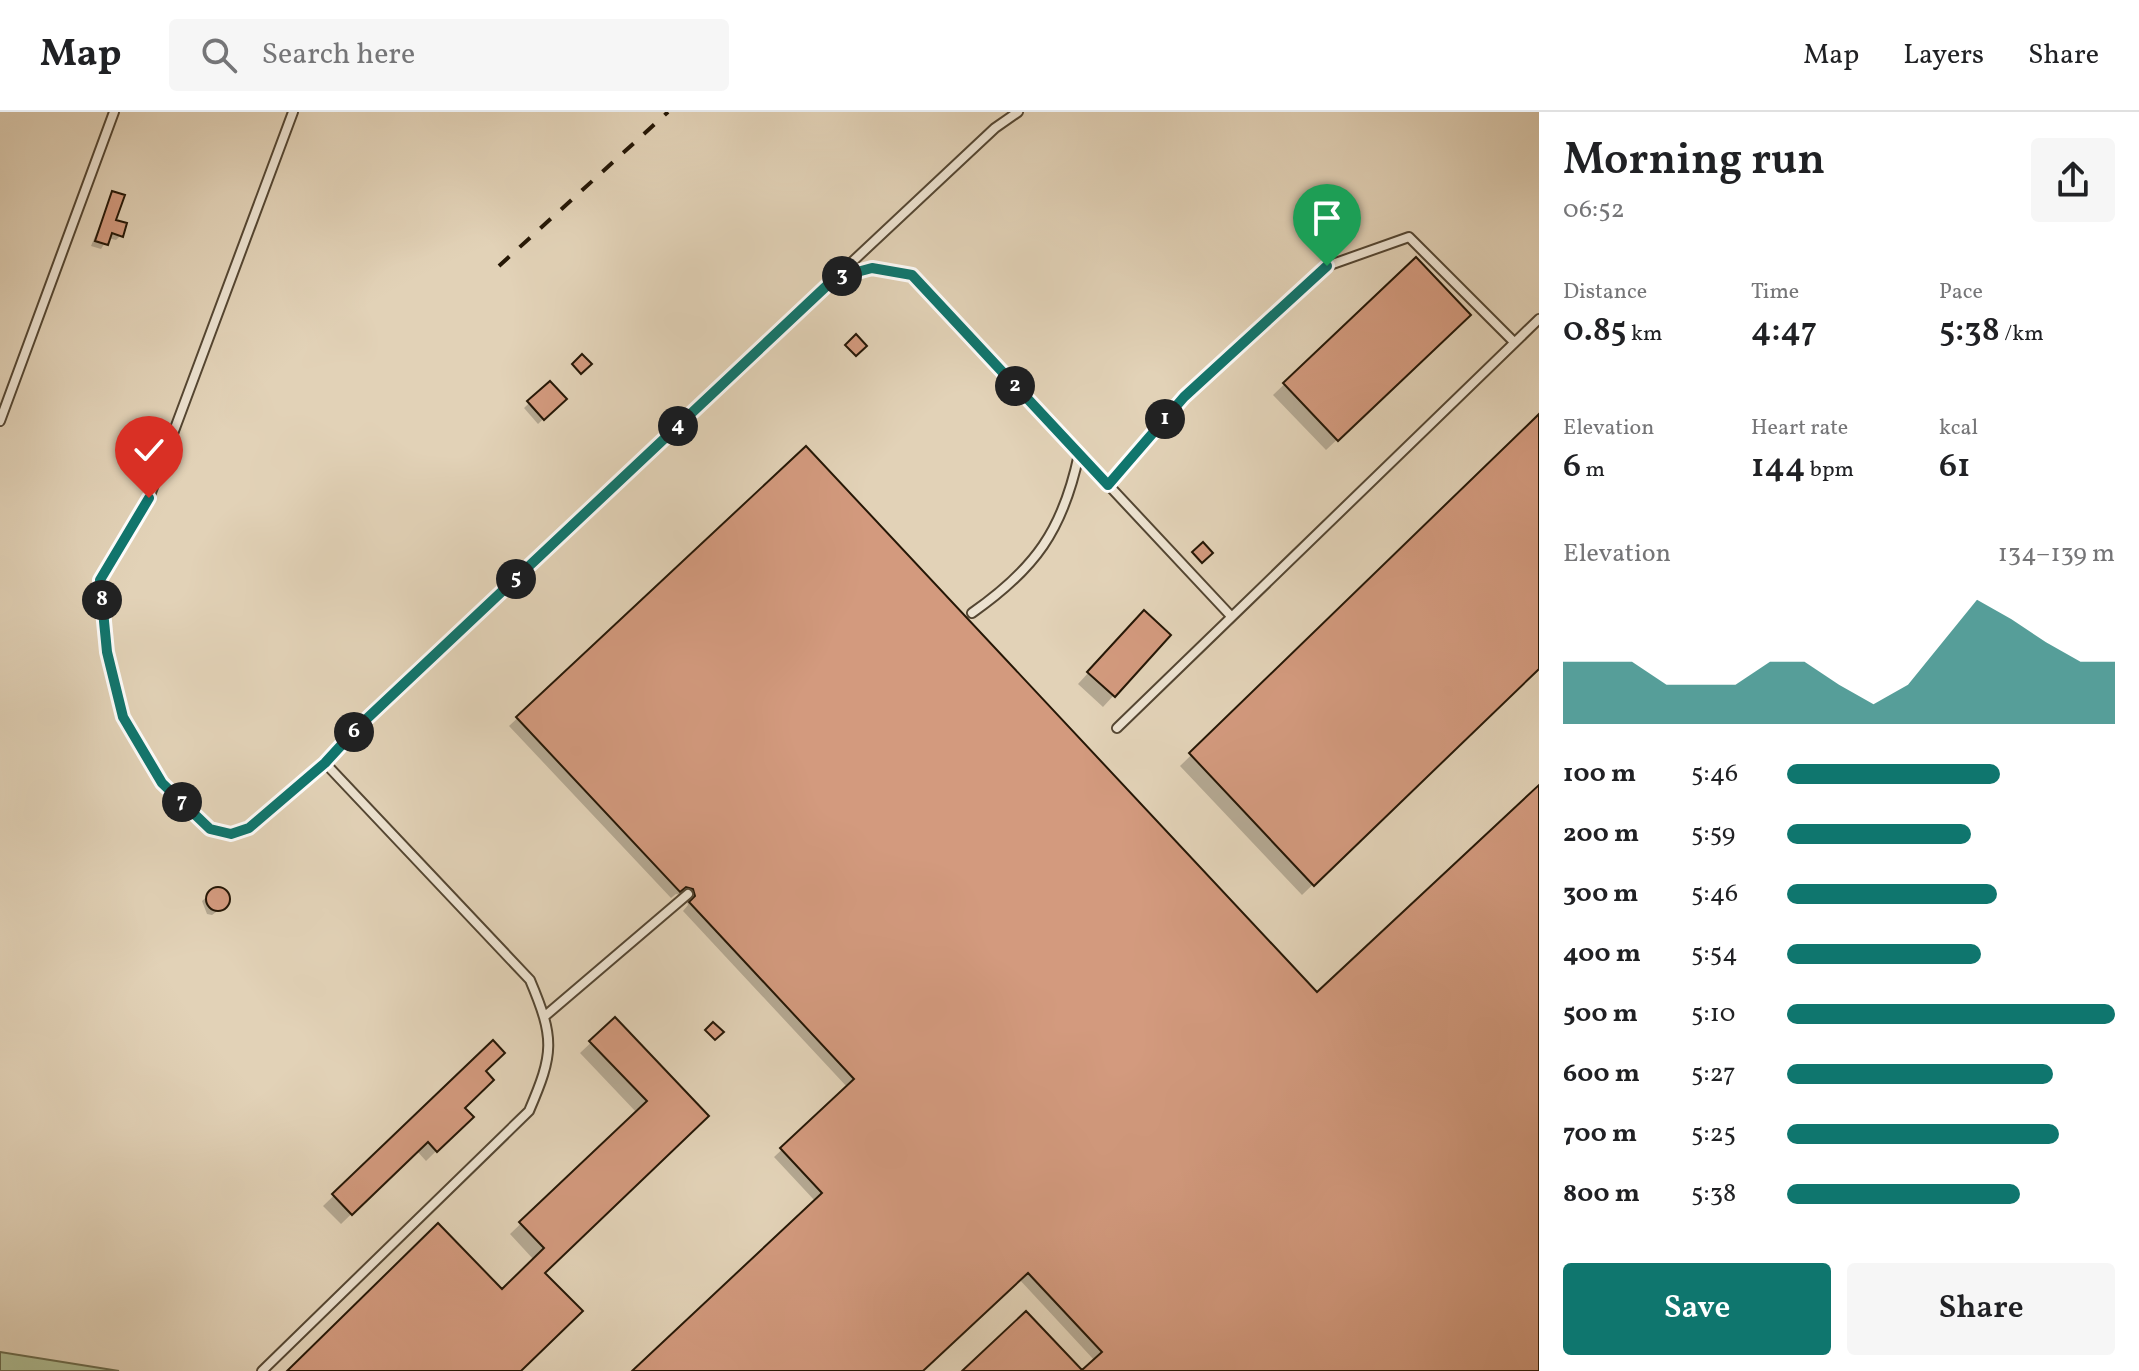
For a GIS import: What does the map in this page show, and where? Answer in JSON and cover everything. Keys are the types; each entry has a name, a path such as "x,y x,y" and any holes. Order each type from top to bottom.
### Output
{"lane":[{"path":"0,421 114,112"},
{"path":"293,112 149,498 100,580 107,652 123,717 162,783 210,829 231,834 249,828 325,763 358,727 835,278 995,128 1018,112"},
{"path":"1108,485 1184,397 1327,266 1409,237 1514,342"},
{"path":"835,278 872,268 912,275 1230,615"},
{"path":"1117,728 1230,615 1539,319"},
{"path":"972,613 1012,585 1050,538 1072,489 1079,454"},
{"path":"262,1371 529,1111 549,1062 545,1016 530,980 325,763"},
{"path":"545,1016 688,894"}],"green space":[{"path":"0,1352 119,1371 0,1371"}],"building":[{"path":"112,191 125,195 116,220 127,223 123,237 112,233 108,245 95,241"},
{"path":"1416,257 1471,315 1338,441 1283,383"},
{"path":"856,334 867,346 856,356 845,345"},
{"path":"582,354 592,364 581,374 572,364"},
{"path":"550,381 567,399 544,420 527,401"},
{"path":"1539,414 1539,669 1314,886 1189,753"},
{"path":"806,446 1317,992 1539,785 1539,1371 962,1371 1026,1311 1082,1370 1102,1352 1028,1273 923,1371 632,1371 822,1193 780,1148 854,1079 689,902 695,896 693,889 686,887 680,892 516,717"},
{"path":"1203,542 1213,553 1202,563 1192,552"},
{"path":"1144,610 1171,635 1115,697 1087,672"},
{"path":"218,887 227,890 230,899 227,908 218,911 209,908 206,899 209,890"},
{"path":"615,1017 709,1116 545,1273 583,1311 521,1371 287,1371 438,1223 502,1289 544,1248 519,1222 647,1101 589,1041"},
{"path":"713,1022 724,1032 715,1040 705,1030"},
{"path":"493,1040 505,1053 486,1071 494,1080 465,1108 474,1117 437,1152 428,1142 352,1215 332,1194"}],"railway":[{"path":"499,266 668,112"}],"route":[{"path":"149,498 100,580 107,652 123,717 162,783 210,829 231,834 249,828 325,763 358,727 835,278 872,268 912,275 1108,485 1184,397 1327,266"}]}
